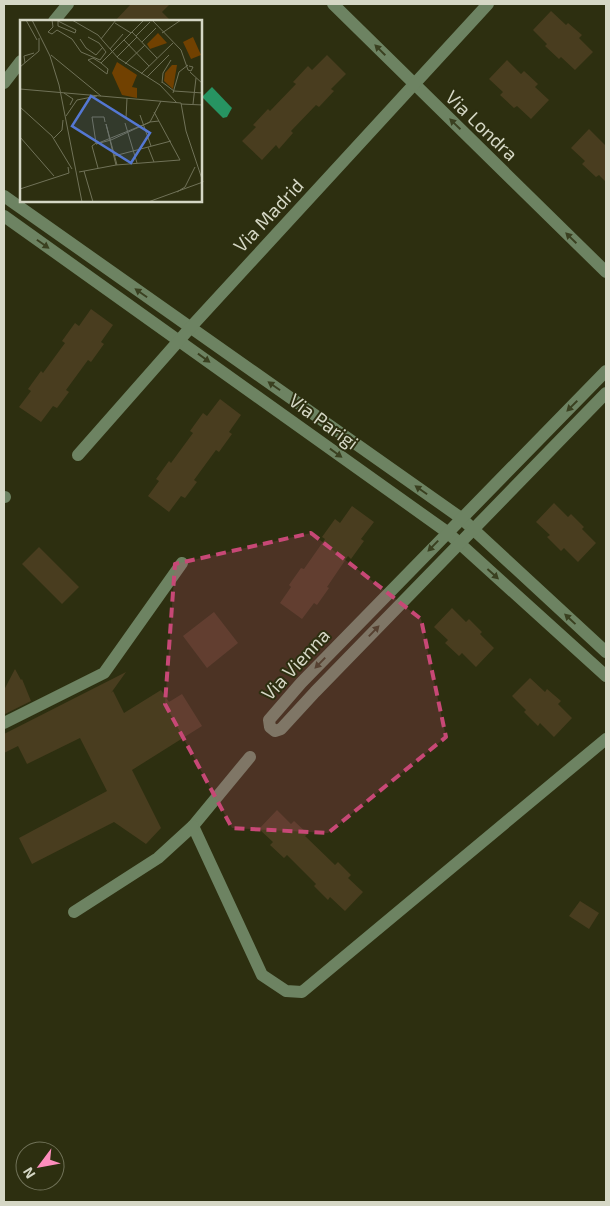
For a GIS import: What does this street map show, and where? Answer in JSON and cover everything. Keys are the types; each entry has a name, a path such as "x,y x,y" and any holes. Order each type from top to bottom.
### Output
{"street":[{"path":"55,20 68,4"},
{"name":"Via Londra","path":"333,4 606,272"},
{"name":"Via Madrid","path":"78,455 190,328 488,4"},
{"path":"4,83 20,62"},
{"name":"Via Parigi","path":"4,196 461,518 606,652"},
{"name":"Via Parigi","path":"4,216 447,532 606,676"},
{"name":"Via Vienna","path":"606,371 301,683 268,720 270,728 275,731 281,729 606,393"},
{"path":"4,723 104,673 182,563"},
{"path":"194,826 262,975 286,991 302,992 606,739"},
{"path":"74,912 158,858 194,826 250,756"}],"highlighted area":[{"path":"311,533 421,619 446,737 328,833 232,828 165,704 175,564"}],"shaded area":[{"path":"212,87 232,108 227,117 223,118 202,97"}],"building":[{"path":"131,4 170,4 162,12 170,20 116,20"},
{"path":"551,11 566,25 568,23 582,35 579,38 593,52 575,70 545,46 547,44 533,30"},
{"path":"327,55 346,74 331,89 334,91 319,107 316,105 291,131 293,133 279,149 276,145 262,160 242,141 256,127 253,125 268,109 270,111 296,84 293,82 308,66 312,70"},
{"path":"507,60 521,74 524,71 538,84 535,87 549,100 531,119 517,106 514,108 500,95 503,92 489,79"},
{"path":"589,129 606,146 606,182 599,175 596,177 582,164 585,161 571,148"},
{"path":"91,309 113,325 101,342 104,344 91,362 88,360 66,390 69,392 57,408 53,406 41,422 19,407 31,391 28,389 41,371 43,373 65,343 62,341 75,323 79,326"},
{"path":"220,399 241,415 229,432 232,434 219,452 216,450 194,480 197,482 185,498 181,496 169,512 148,496 159,481 156,479 169,461 171,463 193,433 190,431 203,413 207,416"},
{"path":"554,503 568,517 571,514 596,543 578,562 564,548 561,551 547,537 550,535 536,522"},
{"path":"352,506 374,522 361,539 364,541 351,559 348,556 317,605 314,603 302,619 280,603 291,587 289,585 301,568 304,569 325,539 322,537 335,519 340,523"},
{"path":"39,547 79,587 62,604 22,564"},
{"path":"452,608 466,622 469,619 494,648 476,667 462,653 459,656 445,643 448,640 434,627"},
{"path":"214,612 238,643 207,668 183,636"},
{"path":"15,669 22,679 31,701 5,714 4,690"},
{"path":"126,672 111,693 113,691 124,713 161,690 169,702 182,694 202,726 132,770 161,828 146,844 114,822 32,864 19,838 107,791 80,738 27,764 18,746 4,753 4,734"},
{"path":"530,678 545,692 547,689 561,701 558,704 572,718 554,737 540,723 538,726 512,696"},
{"path":"277,810 291,824 294,821 308,834 305,836 335,865 338,862 351,875 348,878 363,892 345,911 330,897 328,900 314,886 316,884 287,855 284,858 270,845 273,842 259,829"},
{"path":"580,901 599,913 589,929 569,916"}]}
